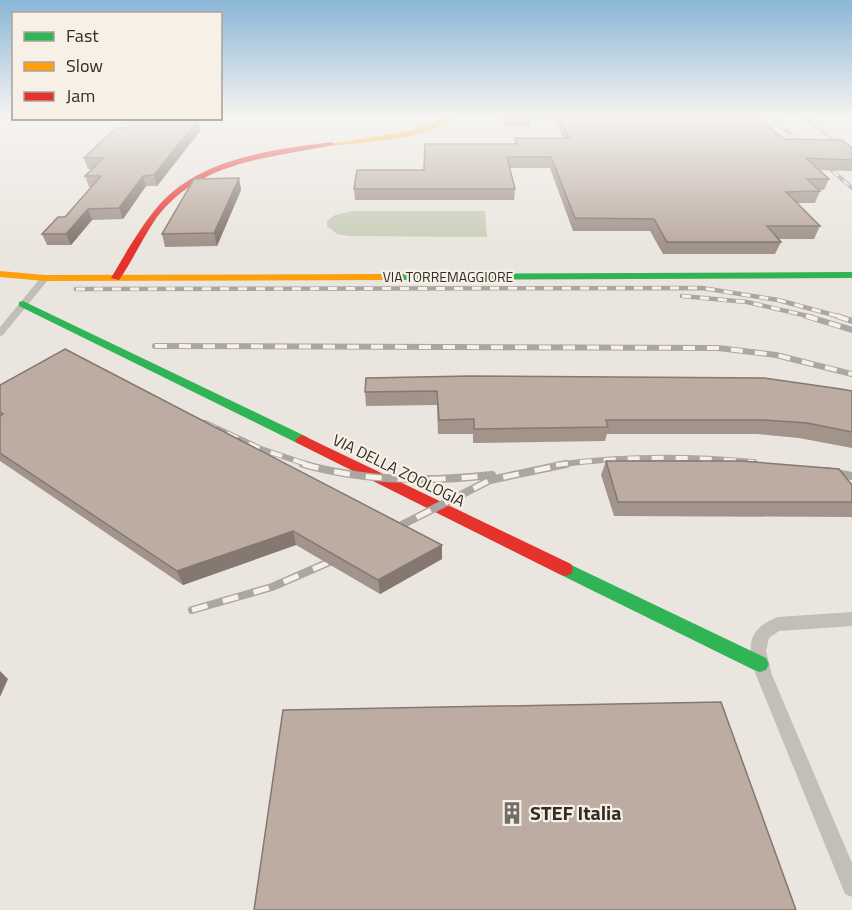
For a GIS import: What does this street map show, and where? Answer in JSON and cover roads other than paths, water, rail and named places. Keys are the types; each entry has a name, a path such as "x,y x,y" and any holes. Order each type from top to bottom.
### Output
{"street":[{"path":"116,278 169,199 184,185 207,171 251,158"},
{"name":"VIA TORREMAGGIORE","path":"0,274 32,275 45,278 852,275"},
{"path":"0,333 45,278"},
{"name":"VIA DELLA ZOOLOGIA","path":"23,304 760,664"},
{"path":"852,619 793,622 768,628 760,636 758,642 760,664 852,887"}],"railway":[{"path":"818,158 852,188"},
{"path":"76,289 702,288 778,300 841,317"},
{"path":"682,296 747,302 812,317"},
{"path":"806,316 852,330"},
{"path":"837,316 852,321"},
{"path":"155,346 718,348 776,355 852,374"},
{"path":"205,423 261,449 309,465"},
{"path":"556,465 655,458 754,462"},
{"path":"303,464 350,474 397,479 445,479 492,475"},
{"path":"388,532 490,480 566,464"},
{"path":"826,471 852,476"},
{"path":"192,610 272,587 343,556"}],"place":[{"name":"STEF Italia","path":"512,813"}]}
